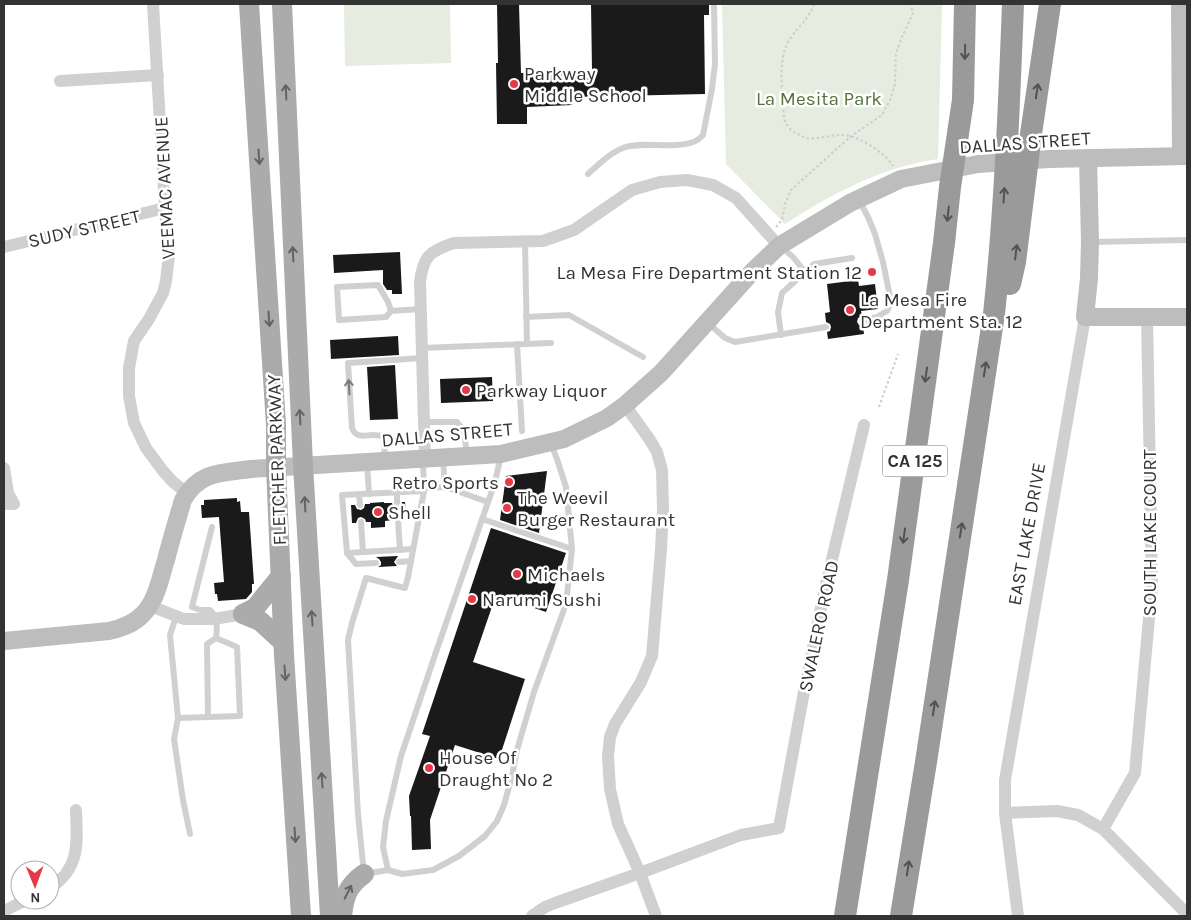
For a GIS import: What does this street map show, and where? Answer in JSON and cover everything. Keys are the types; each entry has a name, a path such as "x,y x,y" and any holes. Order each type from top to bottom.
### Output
{"highway":[{"name":"CA 125","path":"845,916 898,580 963,100 966,4"},
{"name":"CA 125","path":"901,916 994,314 1000,259 1013,4"},
{"path":"994,314 1012,282 1050,4"}],"main road":[{"name":"FLETCHER PARKWAY","path":"249,4 275,416 283,642 301,916"},
{"name":"FLETCHER PARKWAY","path":"282,4 303,465 330,916"},
{"path":"243,614 255,608 280,576"},
{"path":"243,614 260,621 283,642"},
{"path":"342,916 344,899 354,881 364,874"}],"street":[{"name":"VEEMAC AVENUE","path":"153,4 169,255 163,294 157,307 134,342 129,368 129,396 134,423 146,448 162,472 187,493"},
{"path":"1180,4 1184,156"},
{"path":"60,80 158,75"},
{"name":"DALLAS STREET","path":"187,493 198,481 213,474 303,465 501,454 564,439 607,418 625,405 661,373 752,272 774,240 858,199 900,180 978,164 1049,159 1184,156"},
{"name":"EAST LAKE DRIVE","path":"1018,916 1005,813 1005,780 1085,317 1090,242 1088,158"},
{"path":"424,458 420,282 422,267 426,258 442,247 454,243 543,241 574,230 632,190 660,182 687,180 713,185 736,198 774,240"},
{"name":"SUDY STREET","path":"4,247 165,208"},
{"path":"1085,317 1187,317"},
{"name":"SOUTH LAKE COURT","path":"1103,829 1135,773 1152,585 1147,318"},
{"path":"625,405 657,452 662,470 664,508 652,656 641,682 615,724 610,737 608,746 610,789 618,824 656,916"},
{"name":"SWALERO ROAD","path":"640,874 741,835 779,828 824,592 864,425"},
{"path":"4,468 9,504"},
{"path":"4,641 109,631 128,625 144,614 157,591 181,507 187,493"},
{"path":"150,606 184,620 216,619 243,614"},
{"path":"60,880 68,872 76,854 76,810"},
{"path":"1005,813 1057,811 1078,814 1103,829 1187,914"},
{"path":"532,916 555,902 640,874"}],"lane":[{"path":"588,174 610,155 622,148 632,145 679,145 694,142 703,135 715,64 714,4"},
{"path":"858,199 875,234 891,302 887,311 877,317 862,321"},
{"path":"774,240 793,257 805,272"},
{"path":"1090,242 1187,240"},
{"path":"524,242 527,344"},
{"path":"781,336 778,312 782,293 814,264 852,258"},
{"path":"391,311 378,285 337,287 339,320 386,317 391,311 420,310"},
{"path":"526,317 569,315 643,357"},
{"path":"707,322 725,338 735,342 781,336 826,327"},
{"path":"385,460 382,436 357,435 353,433 348,363 422,353 551,342"},
{"path":"517,344 522,431"},
{"path":"424,422 457,422 464,431 467,456"},
{"path":"424,458 424,490 405,588 366,578 348,640 358,814 364,874 388,870 402,874 433,870 458,856 485,836 497,821 504,805 512,776 516,750 534,692 566,604 572,549 566,487 550,443"},
{"path":"388,870 383,847 386,821 401,756 488,502 501,454"},
{"path":"443,457 445,487"},
{"path":"366,462 369,494"},
{"path":"376,563 356,564 347,553 342,495 445,487 488,502"},
{"path":"397,492 398,502"},
{"path":"359,494 360,505"},
{"path":"482,518 572,549"},
{"path":"398,520 400,550"},
{"path":"361,522 363,552"},
{"path":"212,527 192,607 200,610 210,610 215,614 216,638"},
{"path":"347,553 413,549"},
{"path":"398,562 411,561"},
{"path":"176,616 170,635 178,718 174,739 190,834"},
{"path":"178,718 240,716 237,647 216,638"},
{"path":"208,718 207,644 216,638"}],"path":[{"path":"814,4 806,20 788,43 782,62 784,119 788,128 807,139 844,135 873,147 889,160 900,180"},
{"path":"774,240 791,190 850,137 882,115 890,100 895,84 896,53 913,13 911,4"},
{"path":"879,406 898,354"}],"green space":[{"path":"344,4 450,4 451,63 345,66"},
{"name":"La Mesita Park","path":"722,4 942,4 938,159 897,168 858,183 821,202 785,224 726,164"}],"building":[{"path":"497,4 519,4 521,73 592,70 591,4 709,4 709,15 704,15 705,94 572,97 572,105 527,107 527,124 497,124"},
{"path":"400,252 402,294 392,294 392,290 387,290 383,284 383,270 334,273 333,255"},
{"name":"La Mesa Fire Department Sta. 12","path":"858,280 859,286 875,284 878,309 861,311 862,316 858,318 857,322 863,326 864,334 828,339 827,332 830,331 831,327 826,322 825,313 830,312 827,284"},
{"path":"398,336 399,355 331,359 330,340"},
{"path":"395,365 398,419 370,420 367,367"},
{"name":"Parkway Liquor","path":"492,377 493,401 441,403 440,379"},
{"path":"547,471 539,533 500,520 506,476"},
{"path":"237,498 237,502 240,501 241,512 249,512 254,584 252,584 252,592 246,599 218,601 214,583 224,582 219,517 202,518 201,505 204,505 204,500"},
{"name":"Shell","path":"402,502 405,502 406,519 403,520 400,515 396,516 393,520 385,521 385,527 371,528 371,522 366,522 361,517 358,518 356,523 352,523 351,505 355,505 357,509 361,510 365,504 392,503 397,508 401,506"},
{"path":"491,528 566,553 546,612 496,595 473,662 525,679 499,759 455,745 430,820 431,849 412,850 409,796 430,736 422,734"},
{"path":"398,556 394,562 397,566 378,567 381,565 381,562 376,557"}],"place":[{"name":"Parkway Middle School","path":"514,84"},
{"name":"La Mesa Fire Department Station 12","path":"872,272"},
{"name":"La Mesa Fire Department Sta. 12","path":"850,310"},
{"name":"Parkway Liquor","path":"466,390"},
{"name":"Retro Sports","path":"509,482"},
{"name":"The Weevil Burger Restaurant","path":"507,508"},
{"name":"Shell","path":"378,512"},
{"name":"Michaels","path":"517,574"},
{"name":"Narumi Sushi","path":"472,599"},
{"name":"House Of Draught No 2","path":"429,768"}]}
